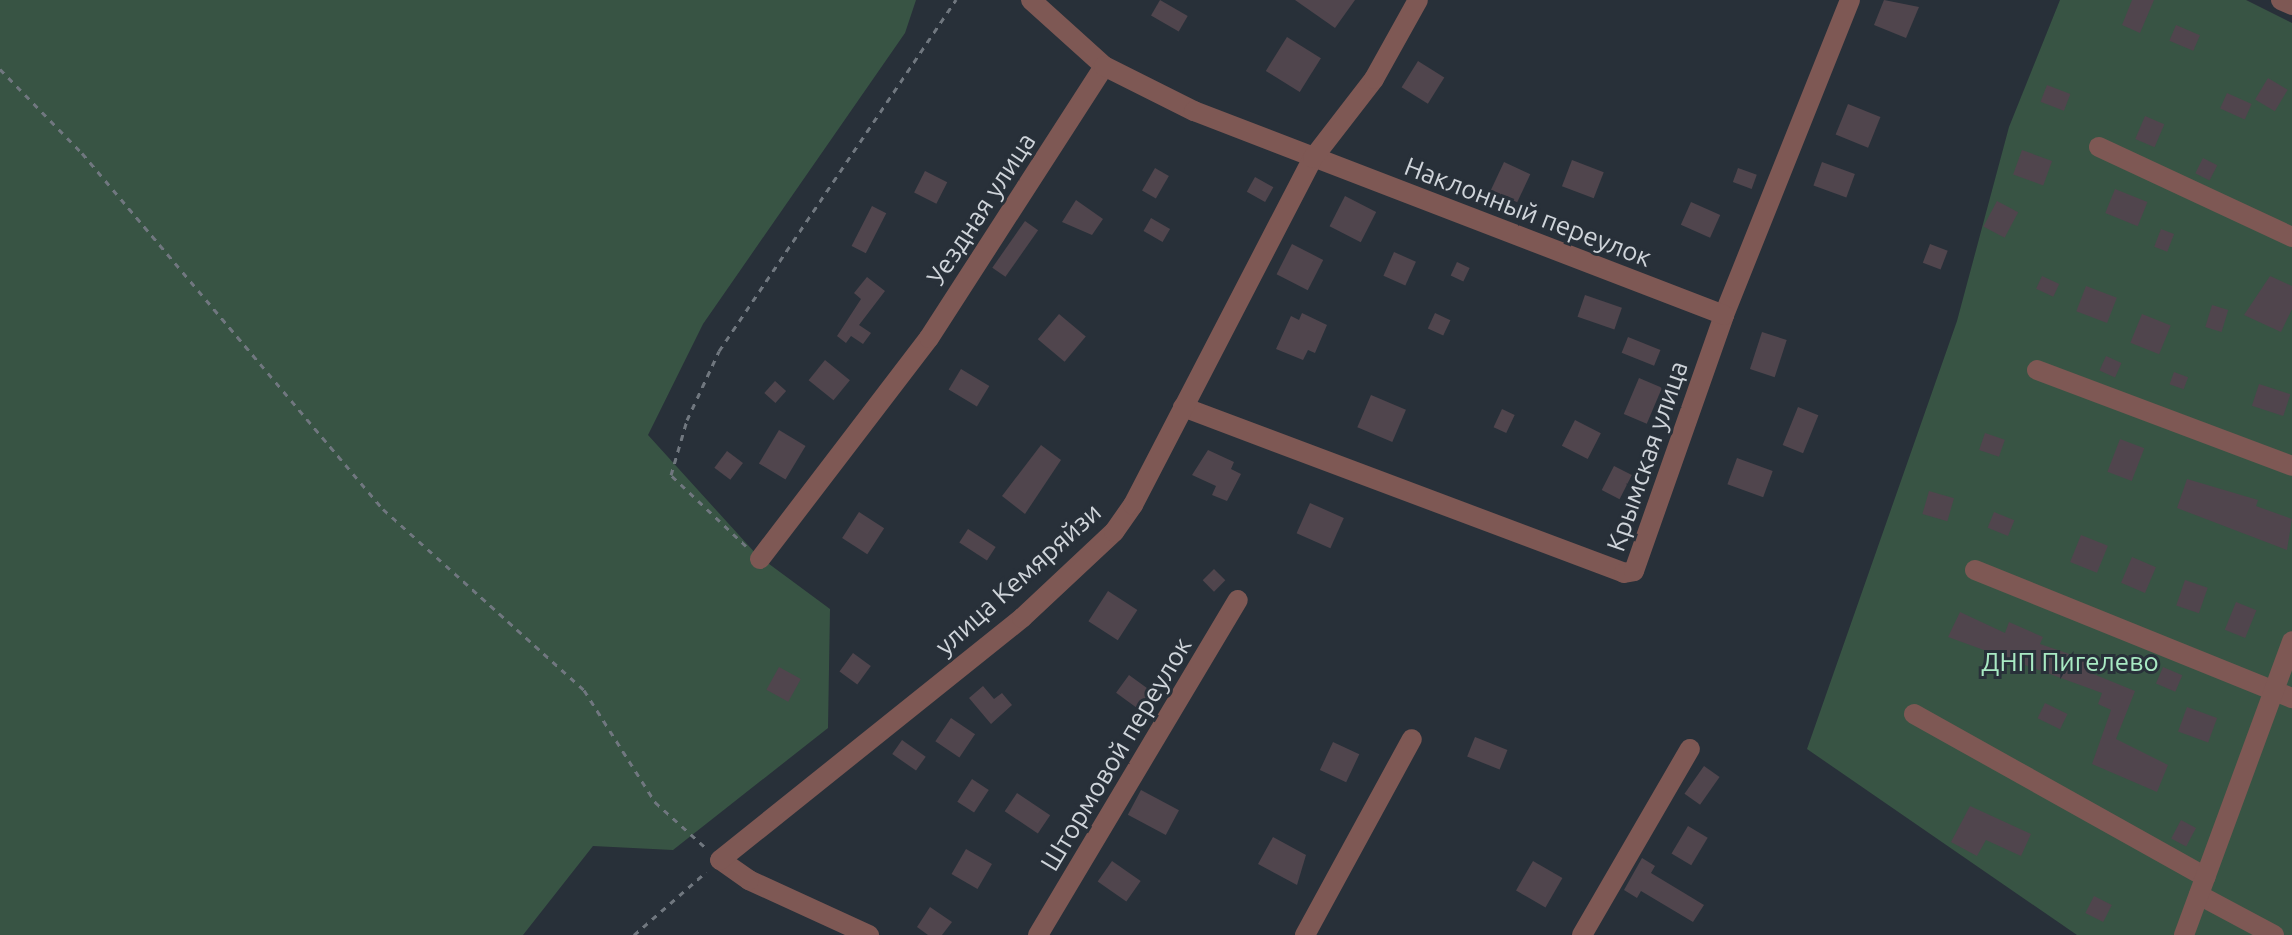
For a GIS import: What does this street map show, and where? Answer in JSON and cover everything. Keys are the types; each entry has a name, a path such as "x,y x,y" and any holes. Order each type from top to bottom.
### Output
{"street":[{"path":"1031,0 1104,66 1150,93 1313,158"},
{"name":"улица Кемяряйзи","path":"720,860 1022,618 1093,555 1133,505 1313,158 1374,79 1418,0"},
{"name":"Крымская улица","path":"1183,407 1624,573 1634,571 1646,547 1724,315 1850,0"},
{"path":"2281,0 2292,5"},
{"name":"Уездная улица","path":"760,559 929,338 1104,66"},
{"path":"2099,147 2292,237"},
{"name":"Наклонный переулок","path":"1313,158 1724,315"},
{"path":"2037,370 2292,466"},
{"path":"1975,570 2283,693"},
{"name":"Штормовой переулок","path":"1038,935 1238,600"},
{"path":"2184,935 2283,693 2292,641"},
{"path":"1914,714 2202,886 2274,935"},
{"path":"1305,935 1412,739"},
{"path":"1582,935 1690,749"},
{"path":"720,860 749,880 869,935"}],"path":[{"path":"760,559 671,475 687,420 719,351 956,0"},
{"path":"0,69 82,153 383,509 584,690 655,802 720,860 634,935"}],"green space":[{"path":"0,0 916,0 905,33 703,324 648,435 757,555 830,609 828,728 673,850 593,846 523,935 0,935"},
{"name":"ДНП Пигелево","path":"2060,0 2246,0 2292,23 2292,935 2077,935 1807,749 1957,321 2009,127"}],"building":[{"path":"1160,0 1188,16 1179,32 1151,16"},
{"path":"1295,0 1355,0 1335,28"},
{"path":"1884,0 1919,7 1906,38 1874,25"},
{"path":"2132,0 2154,0 2140,33 2122,25"},
{"path":"2176,25 2200,35 2193,51 2169,41"},
{"path":"1287,37 1321,58 1300,92 1266,71"},
{"path":"1418,61 1444,77 1428,104 1402,87"},
{"path":"2268,78 2288,90 2275,111 2255,99"},
{"path":"2047,85 2070,94 2064,111 2041,102"},
{"path":"2227,93 2252,104 2245,120 2220,109"},
{"path":"1848,104 1880,117 1868,148 1836,135"},
{"path":"2145,116 2164,124 2155,147 2135,139"},
{"path":"2022,150 2052,161 2043,185 2013,174"},
{"path":"2203,158 2217,165 2210,180 2195,173"},
{"path":"1572,160 1604,172 1594,198 1562,186"},
{"path":"1504,162 1530,174 1517,202 1491,190"},
{"path":"1822,162 1855,174 1846,197 1813,185"},
{"path":"1155,168 1169,176 1156,199 1142,191"},
{"path":"1738,168 1757,175 1752,189 1733,182"},
{"path":"925,171 947,182 936,204 914,192"},
{"path":"1255,177 1273,187 1265,202 1247,192"},
{"path":"2115,189 2147,202 2138,226 2105,213"},
{"path":"1345,196 1376,212 1361,242 1330,226"},
{"path":"1076,200 1103,219 1092,235 1062,222"},
{"path":"1997,201 2018,212 2005,238 1983,227"},
{"path":"1691,202 1720,215 1710,238 1681,225"},
{"path":"872,206 886,213 866,253 852,246"},
{"path":"1151,218 1170,229 1163,242 1144,231"},
{"path":"1025,221 1038,230 1005,277 992,268"},
{"path":"2161,229 2174,234 2167,252 2154,247"},
{"path":"1292,244 1323,260 1308,290 1277,274"},
{"path":"1930,244 1948,251 1941,269 1923,263"},
{"path":"1394,252 1416,262 1405,286 1383,276"},
{"path":"1457,262 1470,268 1463,282 1451,276"},
{"path":"2042,276 2059,284 2053,297 2036,289"},
{"path":"2270,276 2292,286 2292,309 2281,332 2244,315"},
{"path":"867,277 885,291 859,325 871,333 863,344 851,336 846,343 837,336 861,299 854,293"},
{"path":"2086,286 2117,298 2107,323 2076,311"},
{"path":"1585,295 1622,308 1614,329 1578,317"},
{"path":"2212,305 2228,310 2222,332 2205,327"},
{"path":"1302,313 1327,325 1315,353 1308,350 1303,360 1276,349 1291,316 1299,320"},
{"path":"1435,313 1450,320 1443,336 1428,328"},
{"path":"1059,314 1086,336 1065,362 1038,339"},
{"path":"2142,314 2171,326 2159,354 2130,343"},
{"path":"1762,332 1787,340 1775,377 1750,369"},
{"path":"1628,337 1660,350 1654,366 1622,353"},
{"path":"2106,356 2122,363 2115,378 2099,371"},
{"path":"825,360 850,380 834,400 809,380"},
{"path":"961,369 989,386 977,407 949,390"},
{"path":"2174,372 2188,377 2184,389 2170,384"},
{"path":"1639,378 1662,388 1647,424 1624,414"},
{"path":"775,381 786,391 775,403 764,393"},
{"path":"2259,384 2290,394 2283,416 2252,406"},
{"path":"1371,395 1406,410 1392,442 1357,427"},
{"path":"1798,407 1818,415 1803,453 1783,445"},
{"path":"1502,409 1515,415 1506,433 1494,427"},
{"path":"1575,420 1601,433 1588,459 1562,446"},
{"path":"779,430 806,446 785,479 759,463"},
{"path":"1985,433 2005,440 1999,457 1979,450"},
{"path":"2120,439 2144,448 2132,481 2107,472"},
{"path":"1041,445 1061,460 1025,514 1002,496"},
{"path":"1208,450 1234,462 1231,469 1241,474 1227,501 1212,495 1216,486 1192,475"},
{"path":"727,451 743,463 730,480 714,468"},
{"path":"1737,458 1773,471 1763,497 1727,484"},
{"path":"1614,466 1632,475 1620,499 1602,490"},
{"path":"2187,479 2258,500 2256,506 2292,519 2287,550 2177,508"},
{"path":"1929,491 1954,498 1947,521 1922,514"},
{"path":"1310,503 1344,518 1330,548 1297,533"},
{"path":"859,512 884,528 867,554 842,538"},
{"path":"1994,512 2014,520 2008,536 1988,528"},
{"path":"968,529 996,547 987,560 959,542"},
{"path":"2081,535 2108,546 2097,573 2070,562"},
{"path":"2132,557 2156,567 2145,593 2121,583"},
{"path":"1214,569 1225,580 1214,592 1203,580"},
{"path":"2185,580 2208,588 2199,613 2176,606"},
{"path":"1108,591 1137,610 1118,640 1088,621"},
{"path":"2236,602 2256,610 2245,638 2225,630"},
{"path":"1960,612 2005,633 2009,622 2043,637 2040,644 2090,661 2086,671 2135,691 2116,739 2168,765 2157,792 2092,764 2111,710 2098,704 2102,693 1948,637"},
{"path":"853,653 871,666 857,685 839,672"},
{"path":"779,667 801,679 788,702 766,690"},
{"path":"2163,667 2182,675 2175,692 2156,684"},
{"path":"1129,675 1154,693 1141,711 1116,693"},
{"path":"983,686 994,699 1002,693 1012,705 991,724 969,698"},
{"path":"2045,703 2067,714 2060,729 2038,718"},
{"path":"2187,707 2217,718 2208,742 2178,731"},
{"path":"951,718 975,734 959,757 935,741"},
{"path":"1475,737 1507,750 1500,770 1467,756"},
{"path":"902,740 926,757 916,771 892,754"},
{"path":"1333,742 1359,754 1346,782 1320,770"},
{"path":"1704,766 1720,777 1700,805 1684,794"},
{"path":"972,779 989,790 974,813 957,802"},
{"path":"1141,790 1179,810 1166,835 1128,815"},
{"path":"1017,793 1050,815 1038,834 1005,811"},
{"path":"1970,806 2031,834 2021,856 1986,840 1977,856 1951,842"},
{"path":"2181,820 2196,828 2186,847 2171,839"},
{"path":"1688,826 1708,838 1691,865 1672,853"},
{"path":"1273,837 1306,855 1297,885 1258,864"},
{"path":"966,849 992,864 977,889 952,874"},
{"path":"1642,858 1655,866 1651,873 1704,905 1693,922 1641,891 1637,898 1624,890"},
{"path":"1112,861 1141,881 1126,902 1098,881"},
{"path":"1533,861 1562,878 1545,907 1516,890"},
{"path":"2094,896 2112,905 2103,922 2085,913"},
{"path":"930,907 952,922 942,935 928,935 917,927"}]}
